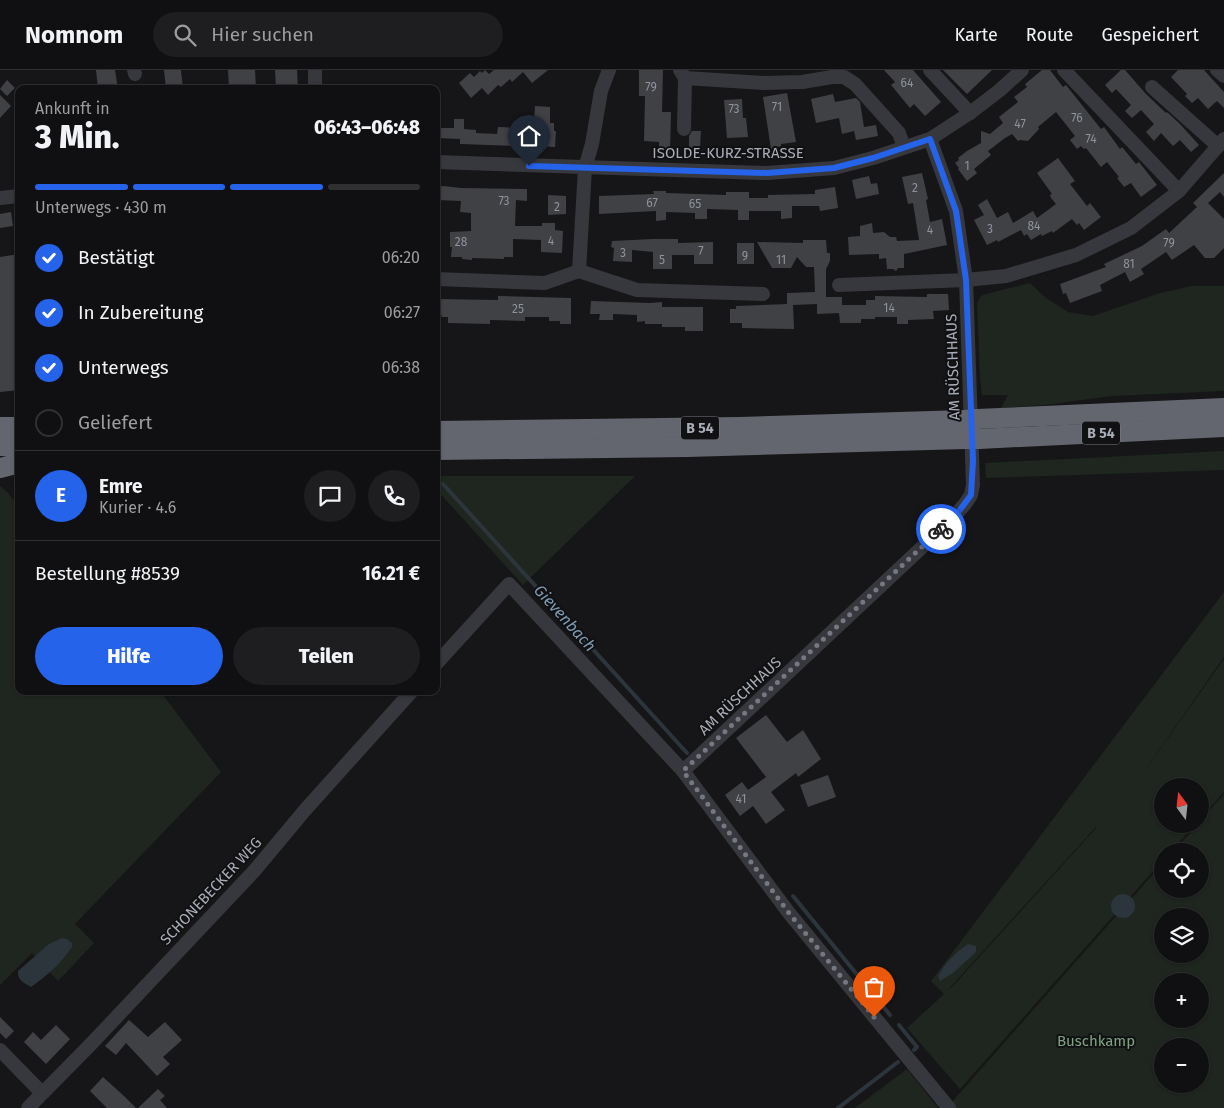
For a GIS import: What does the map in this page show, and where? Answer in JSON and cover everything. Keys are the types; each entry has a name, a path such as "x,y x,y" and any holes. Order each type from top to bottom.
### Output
{"highway":[{"name":"B 54","path":"440,450 688,447 972,429 1224,408"},
{"path":"0,427 15,427"},
{"name":"B 54","path":"440,431 730,427 972,429 1224,427"},
{"path":"0,446 15,446"},
{"path":"0,468 15,464"}],"street":[{"path":"315,70 315,85"},
{"path":"579,271 585,168 592,144 601,91 609,70"},
{"path":"930,70 970,113"},
{"name":"ISOLDE-KURZ-STRASSE","path":"440,162 767,173 834,168 873,158 930,139 970,113 1022,70"},
{"path":"1064,70 1179,191"},
{"path":"1217,70 1224,76"},
{"path":"684,130 683,74 764,83 802,82 832,76 844,77 855,84 899,133 904,147"},
{"path":"839,284 966,280 1006,276 1076,255 1131,228 1179,191 1221,142 1152,87"},
{"name":"AM RÜSCHHAUS","path":"683,771 949,522 971,495 973,461 966,280 956,211 930,139"},
{"path":"0,198 15,196"},
{"path":"440,279 545,283 579,271 638,290 763,294"},
{"path":"440,660 509,584 683,771 789,913 948,1108"},
{"name":"SCHONEBECKER WEG","path":"28,1108 255,870 305,810 408,695"},
{"path":"0,1050 42,1093"}],"green space":[{"path":"1030,283 1046,298 1068,312 1093,316 1160,293 1192,286 1224,286 1224,391 1112,396 1045,405 1001,408 1008,395 982,395 977,303 981,296 986,294"},
{"path":"1224,451 1224,470 986,478 985,463"},
{"path":"440,476 635,476 523,585 440,493"},
{"path":"0,486 15,502 15,695 163,695 221,772 75,924 94,943 58,981 32,953 0,985"},
{"path":"1224,592 1224,657 1137,782 1224,659 1224,792 1209,809 1209,778 1154,778 1154,833 1188,833 1178,843 1154,843 1154,870 960,1089 907,1028 944,994 931,981","holes":["1096,827 1097,827 952,987 947,991"]},
{"name":"Buschkamp","path":"1224,794 1224,1108 953,1108 951,1103 1154,873 1154,898 1209,898 1209,843 1181,843 1190,833 1209,833 1209,811"},
{"path":"907,1069 938,1108 855,1108"}],"shaded area":[{"path":"1123,894 1132,897 1135,906 1132,915 1123,918 1114,915 1111,906 1114,897"},
{"path":"62,938 72,943 72,947 58,964 31,987 22,981 18,971 49,944"},
{"path":"968,944 976,946 976,952 953,973 940,981 938,976 944,967 955,954"}],"building":[{"path":"96,70 115,70 117,85 98,85"},
{"path":"164,70 181,70 183,85 166,85"},
{"path":"228,70 255,70 256,85 229,85"},
{"path":"275,70 297,70 298,85 276,85"},
{"path":"485,70 489,74 494,70 548,70 532,83 523,72 512,82 510,79 501,87 498,85 488,95 482,88 471,98 459,83 470,73 474,77 480,71 482,73"},
{"path":"639,70 663,70 662,112 671,112 670,153 659,153 659,142 644,141 645,96 639,96"},
{"path":"884,70 913,70 941,102 925,116 914,104 910,108 891,85 895,82"},
{"path":"943,70 992,70 967,94"},
{"path":"1042,70 1050,70 1063,87 1066,85 1101,129 1104,127 1120,149 1122,147 1136,164 1139,162 1157,185 1141,197 1131,183 1124,187 1107,162 1101,167 1086,148 1084,149 1081,146 1077,149 1070,140 1075,136 1056,112 1038,127 1039,129 1028,141 1018,141 1012,134 988,151 991,155 974,169 977,173 967,181 955,163 959,160 958,158 981,143 981,131 990,134 1003,123 999,117 1018,102 1014,97 1027,87 1025,84"},
{"path":"1121,70 1125,70 1146,94 1180,124 1199,145 1191,152 1180,140 1173,146 1161,133 1154,141 1146,132 1154,124 1141,110 1132,118 1125,111 1131,105 1116,89 1112,93 1105,85"},
{"path":"1178,70 1204,70 1224,92 1224,108 1217,101 1208,109 1198,98 1192,103 1185,96 1187,94 1171,77"},
{"path":"7,80 15,88 7,96 0,89"},
{"path":"787,93 796,142 781,144 781,146 771,149 763,97"},
{"path":"833,94 835,102 856,98 860,102 864,127 876,125 878,136 856,140 854,131 842,134 839,118 816,123 811,99"},
{"path":"0,95 11,106 0,118"},
{"path":"742,99 743,118 746,118 748,137 727,138 724,100"},
{"path":"535,106 550,107 550,123 554,123 554,131 556,131 555,147 536,146 537,121 534,121"},
{"path":"454,119 464,119 464,129 476,130 476,133 497,134 498,127 518,128 517,146 460,144 460,139 440,138 440,128 454,128"},
{"path":"692,131 701,131 700,148 689,148 689,136"},
{"path":"1058,158 1075,181 1070,184 1087,206 1090,203 1101,217 1084,230 1079,223 1077,225 1072,219 1053,233 1052,231 1042,236 1041,234 1031,240 1027,234 1024,236 1021,230 998,242 997,240 987,245 974,220 984,215 978,205 987,199 997,218 1008,212 1013,223 1033,211 1037,218 1056,204 1051,198 1050,195 1052,194 1037,173"},
{"path":"922,173 928,199 926,200 930,222 942,219 947,245 904,254 904,268 898,268 896,271 887,269 886,258 879,259 879,254 849,255 848,237 860,236 860,226 872,223 873,233 884,232 890,237 896,237 897,241 919,240 913,203 908,204 902,177"},
{"path":"1224,173 1224,197 1220,192 1208,203 1224,219 1224,248 1214,258 1205,258 1194,245 1172,260 1166,252 1141,269 1144,274 1130,282 1125,272 1100,285 1102,291 1070,303 1066,293 1063,294 1060,284 1106,267 1104,264 1142,246 1166,229 1169,233 1197,207 1193,203"},
{"path":"869,176 871,184 877,183 879,194 856,199 852,180"},
{"path":"440,186 527,189 527,201 516,200 515,226 542,226 542,223 555,223 555,230 563,231 562,253 541,252 541,240 513,239 513,257 504,257 504,259 472,258 472,260 462,259 462,257 451,257 450,232 471,231 471,213 460,212 461,201 440,200"},
{"path":"835,187 838,208 820,211 819,206 792,206 792,218 781,219 781,211 749,211 749,220 738,220 738,210 707,209 707,219 695,219 695,213 666,212 666,220 656,221 656,211 599,214 599,196 654,194 653,191 666,191 666,193 726,195 726,192 749,192 749,198 768,198 768,195 815,194 815,190"},
{"path":"548,195 566,196 566,214 548,215"},
{"path":"11,212 13,226 0,228 0,214"},
{"path":"678,239 678,243 713,242 713,264 694,264 694,255 672,255 672,269 653,269 653,252 632,250 632,262 613,261 614,248 611,247 612,241"},
{"path":"803,240 826,240 830,261 826,269 826,297 842,297 842,305 866,305 866,300 875,300 875,296 927,297 927,294 948,294 949,310 933,311 934,319 908,320 908,324 897,324 897,317 875,317 875,319 861,319 861,323 840,323 839,313 817,314 817,304 793,305 794,329 742,328 742,323 730,323 730,309 736,309 736,306 787,304 787,293 815,292 814,267 806,267 797,257 791,268 772,268 757,242 803,243"},
{"path":"737,243 754,243 754,264 737,264"},
{"path":"15,255 15,390 0,392 0,257"},
{"path":"498,296 571,298 571,324 549,321 549,317 525,317 525,321 490,320 490,324 448,323 448,317 442,317 440,314 440,299 498,300"},
{"path":"591,301 662,302 662,307 703,307 703,331 685,331 685,327 662,327 662,324 645,324 645,321 637,322 637,315 613,314 613,320 599,320 600,314 590,314"},
{"path":"766,715 787,742 803,730 821,759 798,777 796,773 771,792 785,810 766,824 753,806 740,816 725,795 742,782 748,790 766,777 736,738"},
{"path":"828,775 836,797 808,807 800,785"},
{"path":"0,1017 14,1031 6,1039 0,1033"},
{"path":"129,1020 148,1037 165,1022 182,1040 163,1057 170,1064 157,1076 126,1043 116,1055 105,1046"},
{"path":"56,1025 70,1039 46,1064 24,1042 33,1032 41,1040"},
{"path":"103,1077 136,1108 107,1108 90,1091"},
{"path":"158,1089 165,1096 160,1100 167,1108 138,1108"}],"waterway":[{"name":"Gievenbach","path":"443,484 687,753"},
{"name":"Gievenbach","path":"793,896 890,1015"},
{"name":"Gievenbach","path":"899,1025 917,1047 914,1050"},
{"name":"Gievenbach","path":"838,1108 898,1062"}],"way so far":[{"path":"874,1017 789,913 683,771 941,529"}],"route":[{"path":"529,166 767,173 834,168 873,158 930,139 956,211 966,280 973,461 971,495 959,511 941,529"}]}
